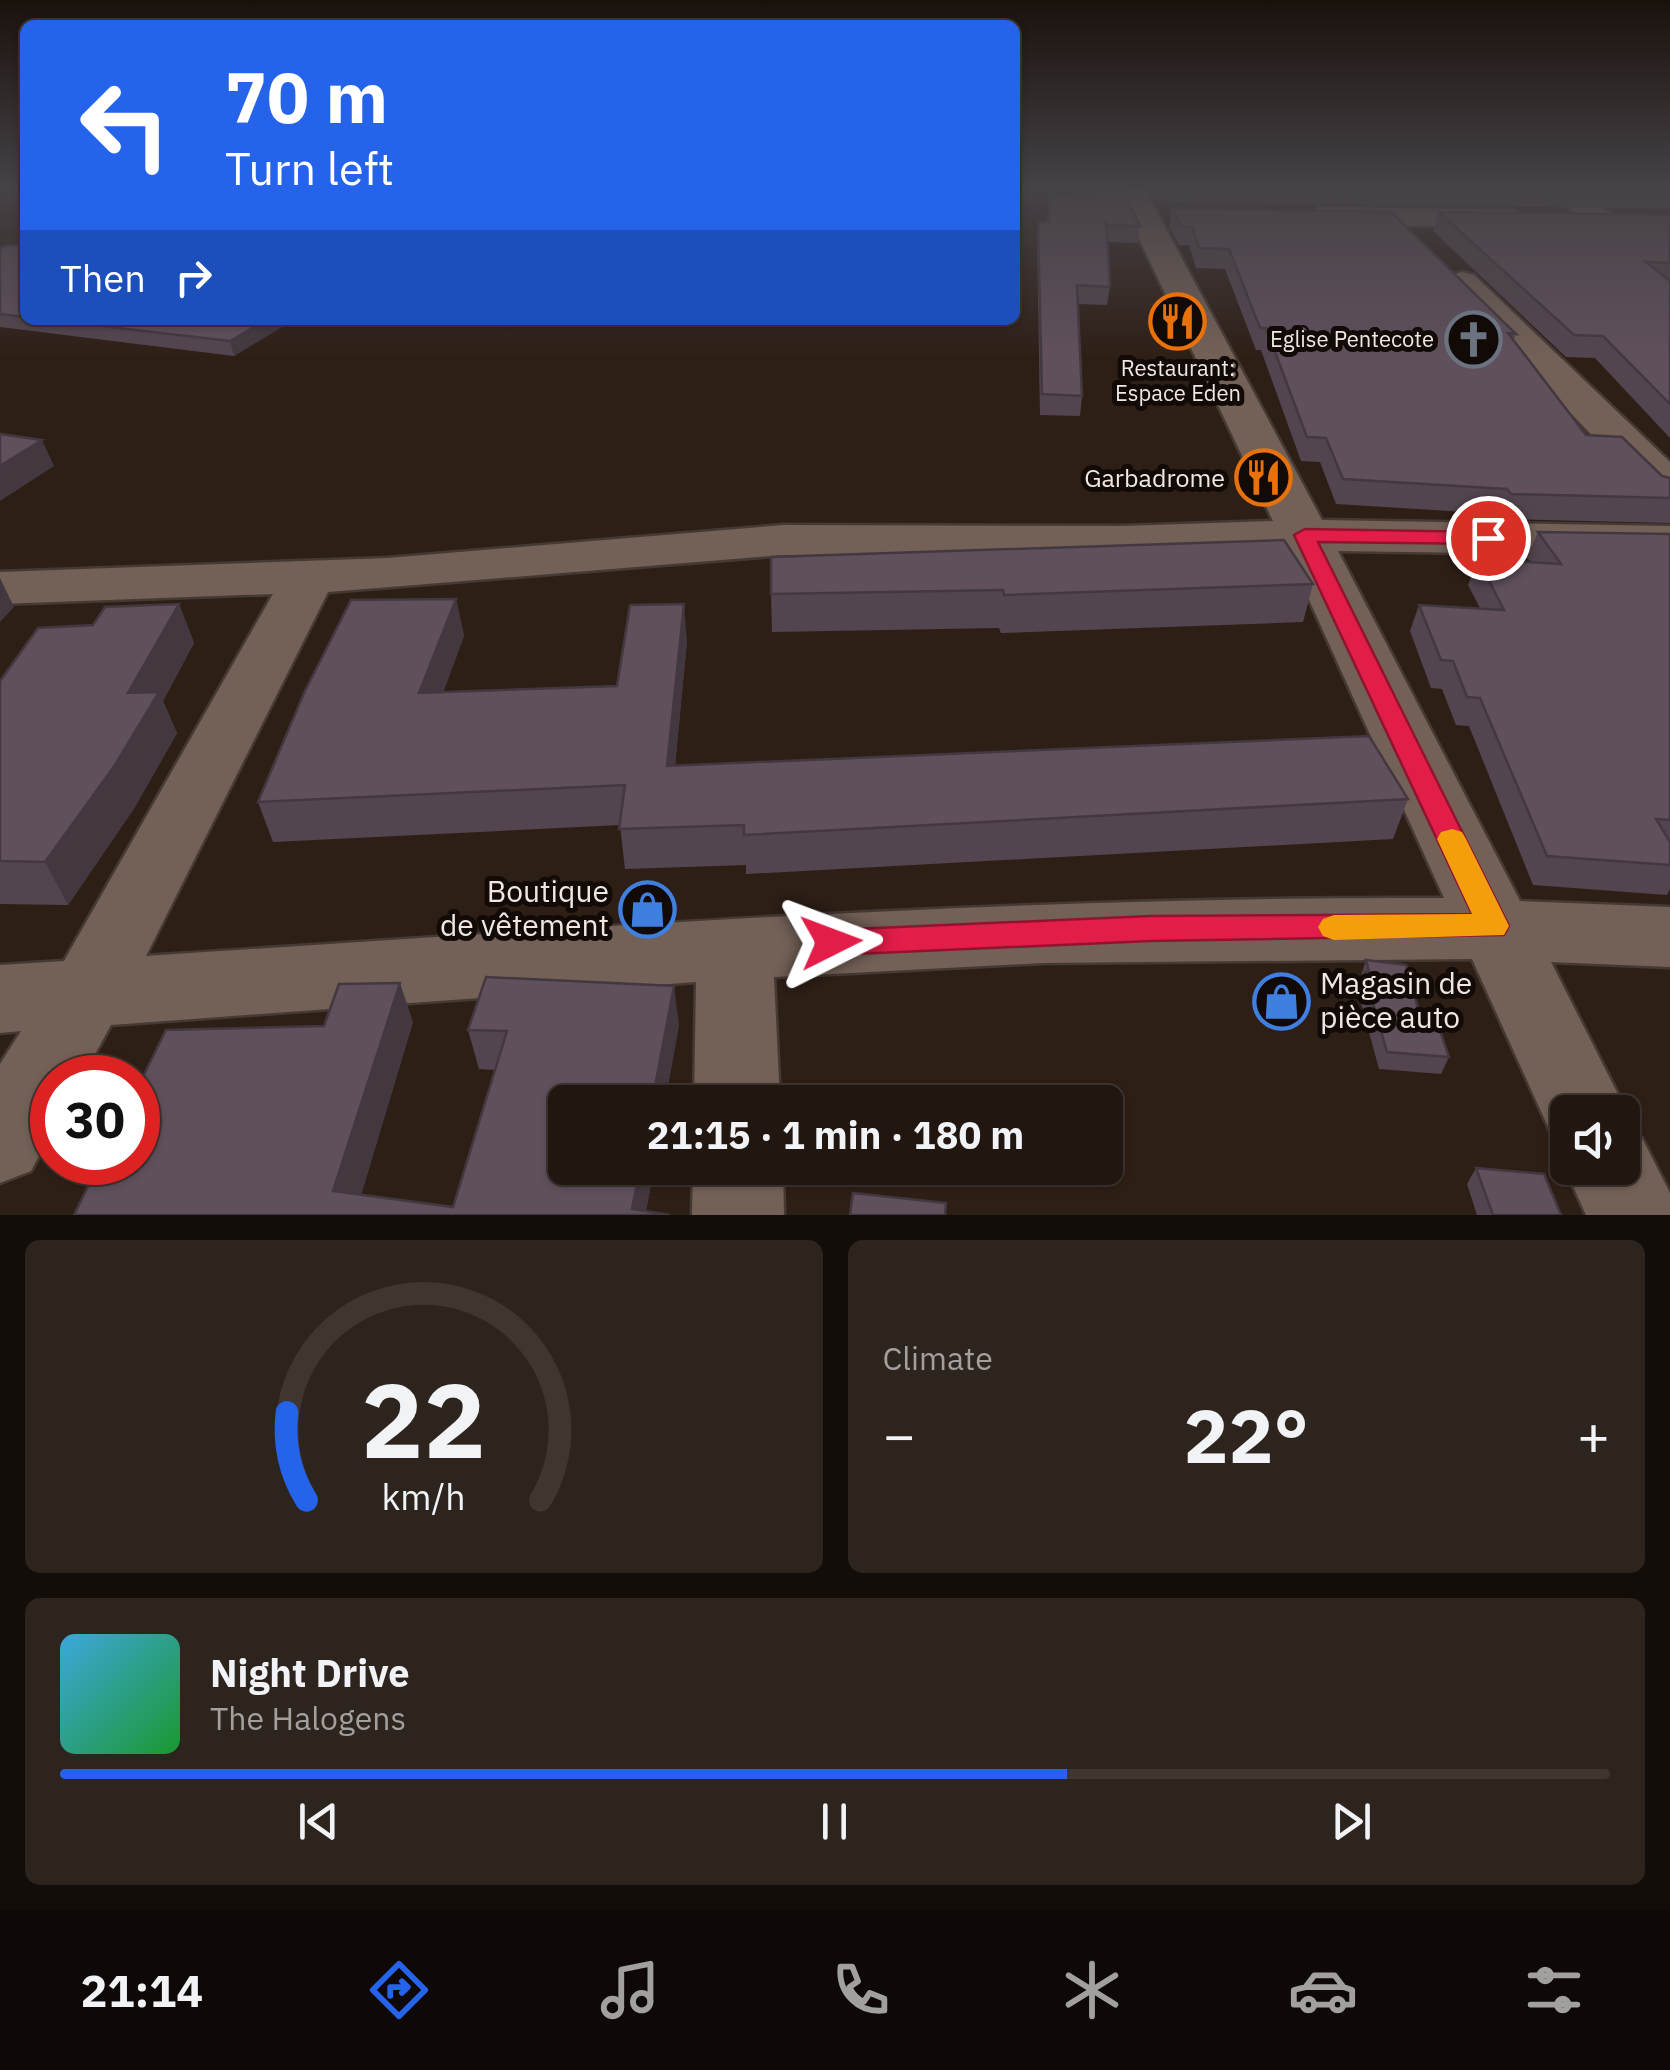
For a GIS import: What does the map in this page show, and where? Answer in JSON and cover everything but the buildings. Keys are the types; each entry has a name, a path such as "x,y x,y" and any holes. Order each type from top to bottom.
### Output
{"street":[{"path":"1169,245 1576,1095"},
{"path":"1424,245 1670,488"},
{"path":"0,588 308,578 784,540 1123,540 1305,535 1670,540"},
{"path":"0,1142 88,994 308,578"},
{"path":"0,1000 735,948 1150,928 1494,926 1670,937"},
{"path":"735,948 737,1085"},
{"path":"738,1185 738,1215"},
{"path":"1618,1185 1633,1215"}],"slow traffic":[{"path":"1334,927 1494,926 1452,839"}],"place":[{"name":"Restaurant: Espace Eden","path":"1178,321"},
{"name":"Eglise Pentecote","path":"1473,339"},
{"name":"Garbadrome","path":"1264,478"},
{"name":"Boutique de vêtement","path":"648,909"},
{"name":"Magasin de pièce auto","path":"1281,1001"}],"route":[{"path":"831,942 1150,928 1494,926 1305,535 1488,538"}]}
